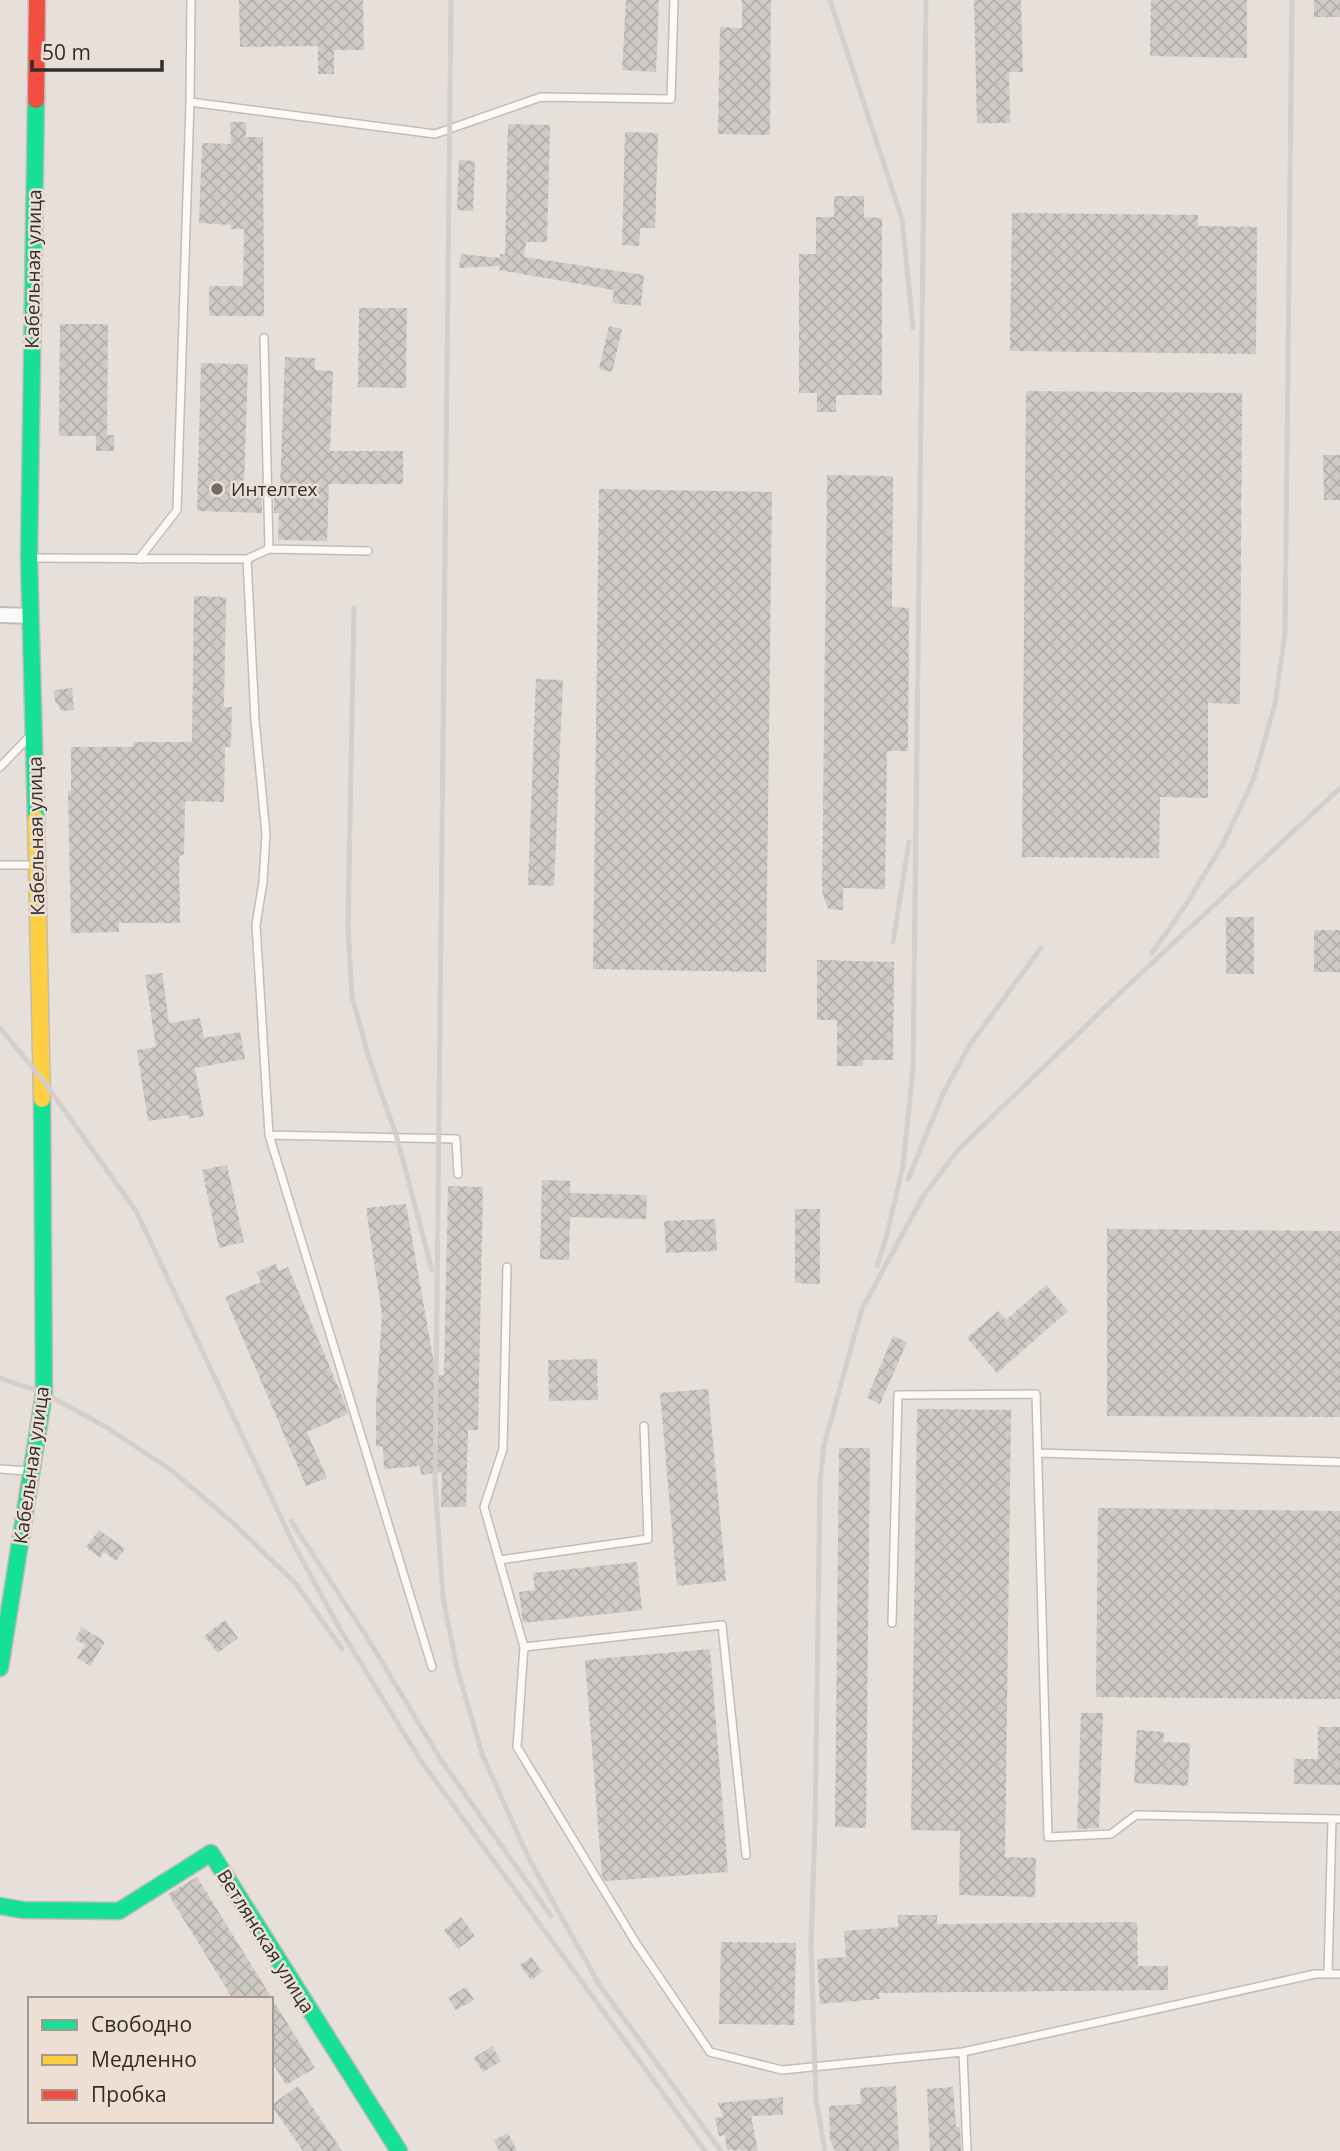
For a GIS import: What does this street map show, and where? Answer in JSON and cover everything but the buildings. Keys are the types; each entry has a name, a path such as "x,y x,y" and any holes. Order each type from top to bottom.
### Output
{"street":[{"name":"Кабельная улица","path":"0,1668 44,1394 42,1079 29,558 37,0"},
{"path":"0,615 31,615"},
{"name":"Ветлянская улица","path":"0,1906 23,1910 119,1911 211,1853 399,2151"}],"lane":[{"path":"139,559 177,510 191,0"},
{"path":"190,102 435,134 541,97 671,99 674,0"},
{"path":"264,338 270,549"},
{"path":"29,558 247,559 270,549 368,551"},
{"path":"247,559 255,720 266,834 263,882 256,925 269,1135 432,1667"},
{"path":"0,767 34,733"},
{"path":"0,864 37,865"},
{"path":"269,1135 456,1139 458,1174"},
{"path":"507,1267 503,1449 484,1507 524,1647 517,1747 636,1943 710,2052 782,2070 963,2052 1315,1973 1340,1975"},
{"path":"892,1623 898,1395 1036,1394 1048,1837 1111,1834 1136,1815 1336,1819 1328,1974"},
{"path":"499,1560 648,1539 643,1426"},
{"path":"1038,1453 1340,1462"},
{"path":"0,1469 32,1471"},
{"path":"524,1647 722,1625 746,1854"},
{"path":"963,2052 967,2151"}],"railway":[{"path":"451,0 435,1482 443,1598 457,1668 482,1754 529,1859 599,1984"},
{"path":"830,0 902,219 913,328"},
{"path":"877,1266 903,1166 913,1069 926,0"},
{"path":"1152,953 1223,844 1254,778 1275,704 1285,633 1292,0"},
{"path":"354,608 348,927 352,996 368,1055 397,1138 432,1270"},
{"path":"825,2151 816,2100 811,1944 820,1483 824,1445 862,1309 922,1198 958,1150 1121,992 1340,788"},
{"path":"893,942 909,842"},
{"path":"908,1179 943,1094 969,1046 1041,948"},
{"path":"0,1028 42,1079 136,1211 294,1545 341,1631 421,1761 705,2151"},
{"path":"0,1378 44,1393 106,1427 171,1470 231,1521 296,1584 342,1649"},
{"path":"291,1521 365,1634 441,1760 551,1916"},
{"path":"595,1979 721,2151"}],"traffic: fast":[{"path":"36,100 29,558 36,819"},
{"path":"0,1668 44,1393 42,1099"},
{"path":"0,1906 23,1910 119,1911 211,1853 399,2151"}],"traffic: slow":[{"path":"36,819 42,1099"}],"traffic: jam":[{"path":"36,100 37,0"}],"place":[{"name":"Интелтех","path":"217,489"}]}
